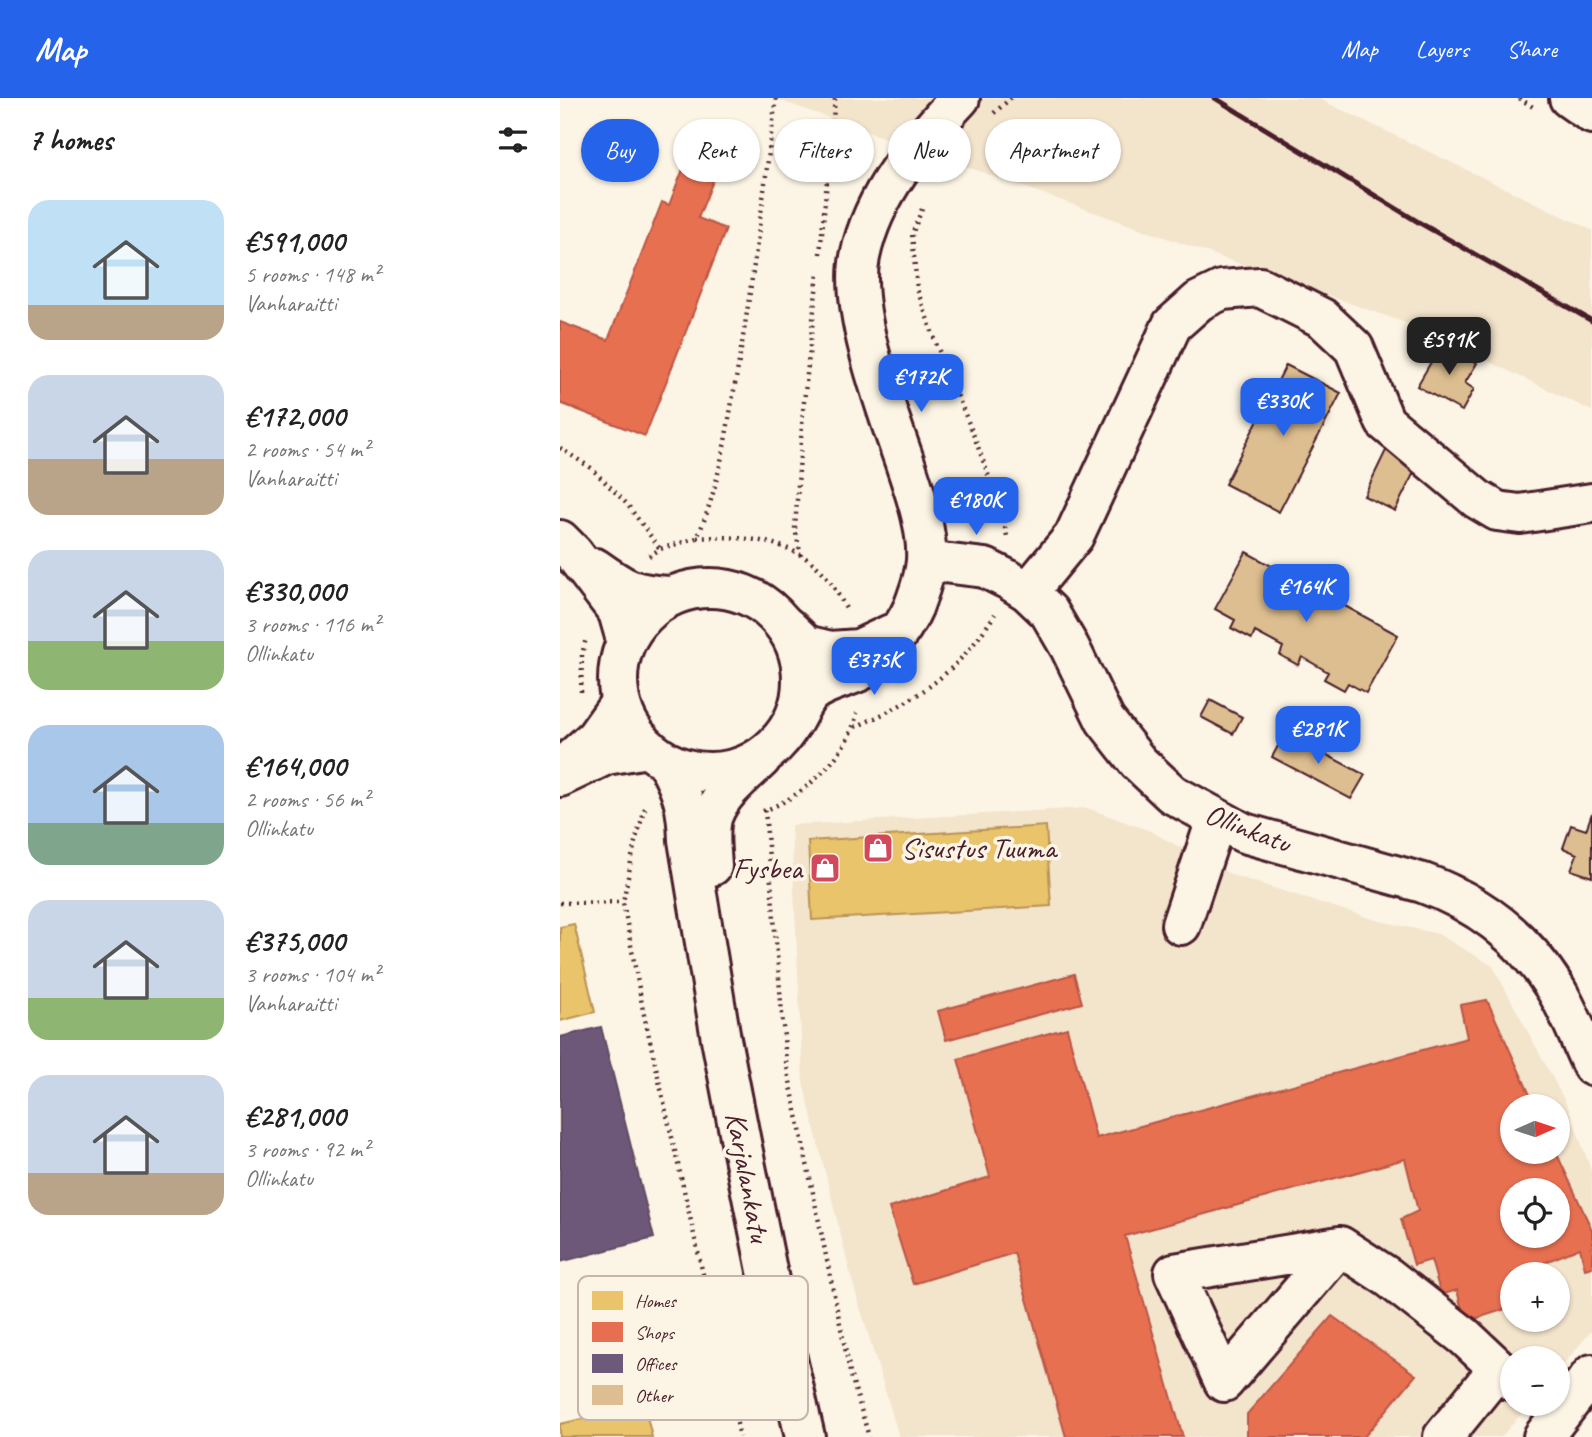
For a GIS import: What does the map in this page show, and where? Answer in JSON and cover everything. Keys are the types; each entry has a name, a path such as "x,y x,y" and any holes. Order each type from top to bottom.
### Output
{"street":[{"path":"700,814 782,737 809,694 861,659 889,645 902,628 917,598 926,561 918,500 871,356 859,305 859,259 873,214 889,184 960,98"},
{"path":"1569,98 1592,114"},
{"path":"1028,592 1074,536 1172,325 1199,301 1222,290 1260,287 1322,318 1354,348 1385,422 1477,499 1497,510 1520,514 1592,503"},
{"path":"566,547 611,590 626,640"},
{"name":"Ollinkatu","path":"926,561 985,568 1028,592 1049,612 1070,648 1104,720 1138,762 1172,794 1244,833 1423,883 1451,893 1480,909 1508,932 1540,966 1557,990 1592,1066"},
{"path":"657,755 631,727 620,704 618,671 626,640 645,614 670,596 701,587 734,590 764,604 806,645 861,659"},
{"path":"611,590 670,596"},
{"path":"560,777 606,755 657,755 703,773 740,768 782,737 803,691 800,658 787,628"},
{"path":"560,769 595,738 620,704"},
{"name":"Karjalankatu","path":"657,755 700,814 711,839 721,1039 768,1276"},
{"path":"1181,925 1216,820"},
{"path":"1340,1246 1388,1277 1454,1329 1500,1371"},
{"path":"1547,1419 1592,1374"},
{"path":"1443,1437 1500,1381"}],"path":[{"path":"697,538 711,506 730,415 749,301 776,98"},
{"path":"833,119 835,98"},
{"path":"819,257 827,182"},
{"path":"801,556 795,529 803,411 818,271"},
{"path":"560,448 591,468 627,504 660,549"},
{"path":"595,738 582,701 582,655 589,624 630,567 660,549 697,538 744,537 773,544 801,556 824,574 848,612 861,659 861,699 854,728 835,759 806,787 765,810 700,814 666,808 648,797 635,842 623,902 643,1010 703,1276"},
{"path":"765,810 786,1062 850,1372 869,1437"},
{"path":"560,903 623,902"}],"shaded area":[{"path":"773,98 1317,98 1592,230 1592,411 1417,327 1009,182 1121,182 1121,119 985,119 985,173 971,168 971,119 888,119 888,139 874,134 874,119 832,119"},
{"path":"1087,808 1148,830 1232,875 1376,920 1438,934 1493,966 1561,1094 1500,1094 1500,1164 1570,1164 1570,1112 1592,1173 1592,1330 1570,1357 1570,1346 1500,1346 1500,1416 1519,1416 1501,1437 899,1437 851,1277 803,1082 791,825"}],"building: Homes":[{"path":"1046,826 1051,906 812,920 808,841"},
{"path":"574,924 595,1012 560,1021 560,927"},
{"path":"578,1420 648,1420 652,1437 560,1437 560,1424"}],"building: Shops":[{"path":"678,182 713,182 698,218 726,229 645,436 560,403 560,322 608,340 662,202 669,205"},
{"path":"1074,974 1082,1003 946,1040 938,1011"},
{"path":"1487,1000 1530,1094 1500,1094 1500,1164 1562,1164 1568,1178 1500,1178 1500,1248 1570,1248 1570,1182 1592,1230 1592,1267 1585,1269 1580,1248 1545,1262 1500,1262 1500,1311 1465,1322 1457,1290 1441,1295 1431,1260 1414,1265 1401,1219 1418,1211 1405,1159 1125,1236 1183,1437 1066,1437 1014,1253 913,1284 889,1208 990,1177 958,1059 1067,1028 1096,1138 1467,1038 1460,1005"},
{"path":"1332,1316 1416,1375 1364,1437 1247,1437 1247,1414"}],"building: Offices":[{"path":"601,1027 654,1238 560,1262 560,1037"}],"building: Other":[{"path":"1442,343 1477,363 1465,383 1474,389 1462,411 1417,386"},
{"path":"1286,365 1341,393 1279,512 1225,484"},
{"path":"1390,442 1421,458 1395,511 1364,496"},
{"path":"1246,552 1398,635 1366,693 1348,683 1344,690 1324,679 1328,672 1302,657 1298,665 1280,655 1283,647 1255,632 1252,639 1231,628 1235,620 1215,609"},
{"path":"1210,700 1242,717 1233,734 1201,717"},
{"path":"1285,733 1365,775 1351,799 1272,757"},
{"path":"1592,813 1592,877 1571,870 1577,854 1563,848 1571,825 1586,830"}],"railway":[{"path":"1215,98 1420,223 1592,321"}],"place":[{"name":"Sisustus Tuuma","path":"878,848"},
{"name":"Fysbea","path":"825,868"}]}
